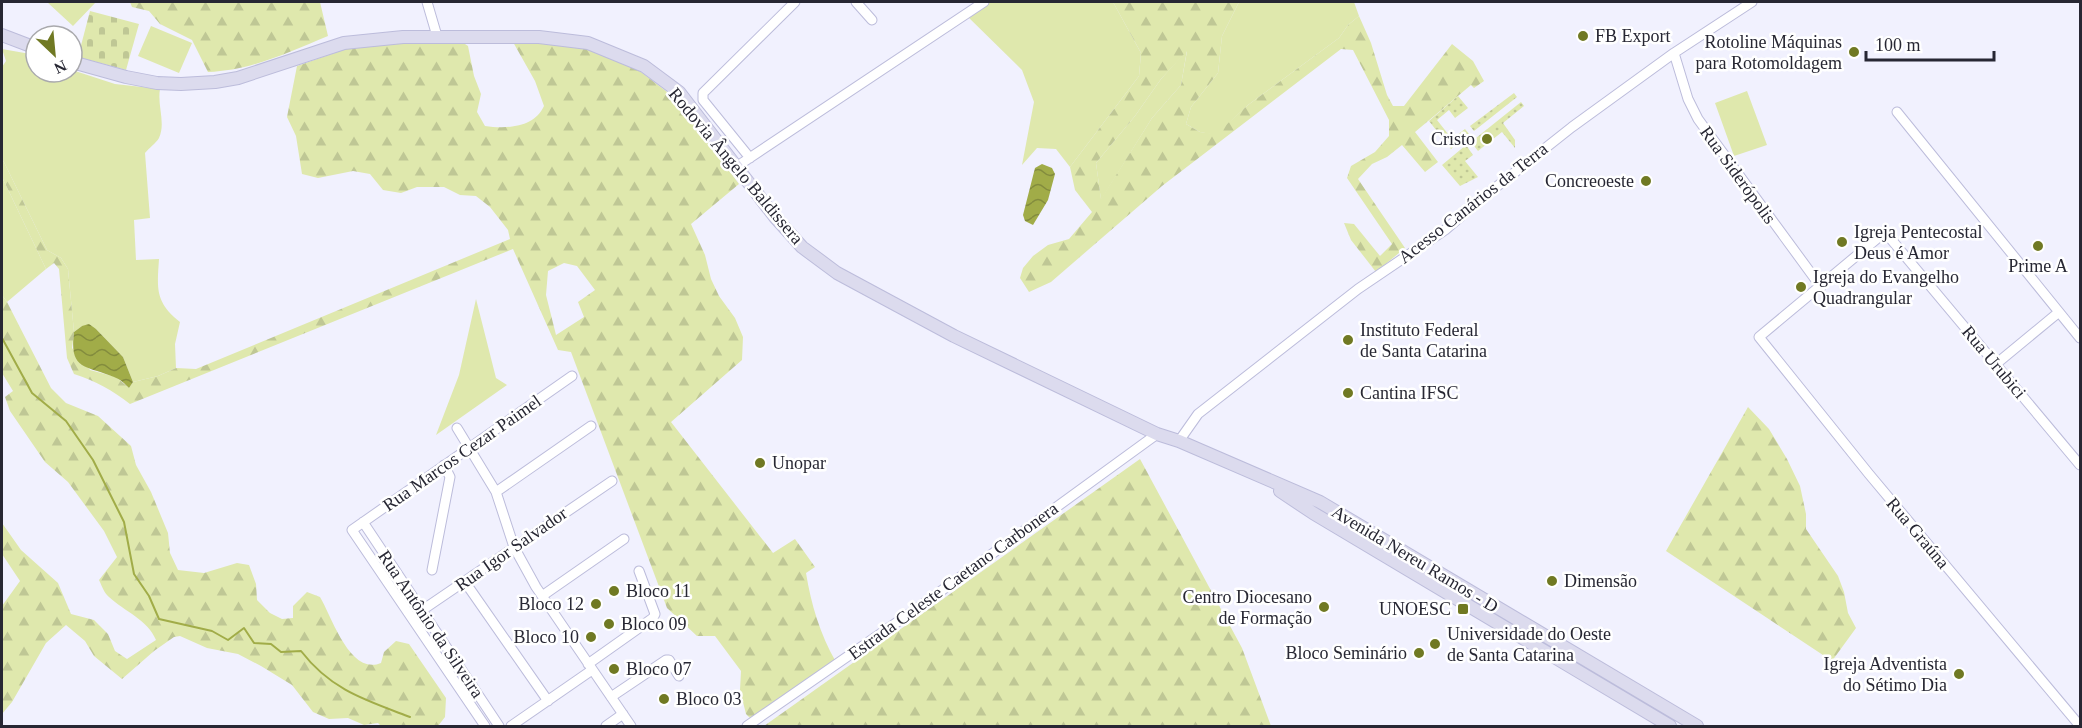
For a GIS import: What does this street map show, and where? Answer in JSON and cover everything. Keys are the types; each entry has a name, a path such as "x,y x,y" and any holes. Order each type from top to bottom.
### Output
{"street":[{"path":"427,2 437,36"},
{"path":"750,158 703,100 703,93 795,2"},
{"path":"856,2 872,20"},
{"path":"736,167 984,2"},
{"name":"Acesso Canários da Terra","path":"1179,441 1198,414 1358,289 1445,230 1572,127 1674,53 1752,2"},
{"path":"2,35 24,43"},
{"name":"Rodovia Ângelo Baldissera","path":"84,65 157,83 215,82 271,69 344,44 404,37 539,37 588,43 644,66 679,92 774,217 802,246 837,273 944,331 1157,434"},
{"name":"Rua Siderópolis","path":"1674,53 1688,99 1698,119 1821,287"},
{"path":"1897,112 2080,338"},
{"name":"Rua Urubici","path":"1821,287 1885,232 2080,465"},
{"name":"Rua Graúna","path":"1821,287 1759,337 1869,474 2080,726"},
{"path":"1996,364 2059,312"},
{"name":"Rua Marcos Cezar Paimel","path":"352,530 572,376"},
{"path":"496,492 591,426"},
{"path":"457,428 496,492 514,547 542,596 631,726"},
{"name":"Avenida Nereu Ramos - D","path":"1157,434 1179,441 1320,502 1697,726"},
{"name":"Estrada Celeste Caetano Carbonera","path":"747,726 919,607 1157,434"},
{"path":"432,570 450,477 444,465"},
{"name":"Avenida Nereu Ramos - D","path":"1252,472 1314,513 1670,726"},
{"name":"Rua Igor Salvador","path":"411,618 612,481"},
{"name":"Rua Antônio da Silveira","path":"363,522 499,726"},
{"name":"Rua Antônio da Silveira","path":"352,530 485,726"},
{"path":"542,596 624,539"},
{"path":"511,726 548,701 653,618 655,614 639,571"},
{"path":"465,582 548,701"},
{"path":"611,697 666,660 669,660 679,676"},
{"path":"1612,692 1618,680"},
{"path":"606,726 623,714"}],"green space":[{"path":"47,2 96,2 75,24 71,24"},
{"path":"130,2 320,2 328,36 254,64 208,72 192,40 160,24 149,11 132,7"},
{"path":"984,2 1113,2 1141,53 1139,76 1070,167 1056,149 1037,148 1022,165 1034,102 1022,70 965,14"},
{"path":"1113,2 1239,2 1222,36 1218,73 1191,107 1186,124 1200,132 1216,134 1248,105 1339,38 1348,25 1359,16 1393,106 1404,106 1452,44 1473,61 1484,81 1474,88 1471,85 1415,132 1438,162 1425,172 1402,145 1387,157 1372,164 1358,179 1405,248 1376,272 1351,240 1344,223 1354,224 1380,256 1392,244 1347,178 1351,166 1375,152 1389,136 1389,120 1353,50 1341,49 1162,186 1051,282 1029,292 1020,278 1023,268 1033,256 1048,245 1069,239 1092,212 1075,190 1070,167 1139,76 1141,53","holes":["1187,51 1181,85 1152,118 1101,199 1096,163 1135,116 1161,79"]},
{"path":"1239,2 1354,2 1359,16 1348,25 1339,38 1248,105 1216,135 1200,132 1186,124 1191,107 1218,73 1222,36"},
{"path":"90,11 139,24 126,70 84,59 84,34"},
{"path":"151,26 192,43 179,73 138,56"},
{"path":"412,41 462,42 468,46 474,76 481,94 477,112 485,126 510,127 526,123 534,119 544,106 535,81 513,42 522,41 587,49 613,58 641,72 675,98 739,184 691,224 705,255 711,279 719,296 735,318 743,337 742,360 671,422 773,553 795,539 815,567 806,573 811,596 821,630 836,662 751,719 746,714 740,690 741,671 715,636 697,636 667,608 571,352 558,350 513,249 130,404 104,386 74,374 67,358 59,269 54,263 46,269 2,177 2,158 47,250 61,258 68,269 74,332 72,348 90,370 116,377 129,388 133,382 158,376 176,368 196,369 510,239 508,230 490,207 476,196 460,195 444,187 417,187 401,193 383,190 370,174 353,171 318,178 302,174 296,136 287,117 297,66 346,49","holes":["564,263 577,266 595,290 578,302 584,317 556,335 546,295 548,271"]},
{"path":"2,49 24,53 24,84 84,84 84,74 115,84 160,89 161,132 158,140 145,153 150,218 134,220 136,260 159,259 159,294 166,308 180,322 175,344 176,368 158,376 133,382 123,357 96,329 82,326 74,332 68,269 61,258 47,250 2,158 2,67 6,61"},
{"path":"1187,50 1181,85 1152,118 1101,200 1096,163 1135,116 1161,79"},
{"path":"1747,91 1767,145 1734,156 1715,103"},
{"path":"1514,93 1517,97 1474,131 1470,126"},
{"path":"1458,96 1468,108 1455,118 1449,110 1437,120 1452,139 1465,129 1469,134 1451,149 1429,121"},
{"path":"1521,102 1524,106 1503,123 1515,140 1515,148 1502,132 1478,151 1471,142"},
{"path":"1466,145 1473,155 1465,161 1478,177 1460,186 1442,165"},
{"path":"2,177 46,269 7,302 2,295"},
{"path":"2,295 51,388 66,403 98,416 131,446 136,465 151,492 168,533 170,553 178,570 204,573 237,563 249,565 256,584 257,600 270,613 282,619 293,618 293,606 307,592 320,597 336,630 351,653 360,661 370,665 381,663 384,652 396,641 409,644 446,698 445,717 438,726 381,726 378,723 364,725 348,718 329,719 313,712 292,685 261,666 238,654 207,648 180,636 174,637 154,651 122,679 94,656 85,641 66,625 46,643 12,702 2,714 2,606 20,581 2,554 2,523 21,550 58,583 71,614 94,620 108,634 115,651 127,659 156,640 142,621 115,602 104,591 99,580 117,557 104,531 68,482 45,462 10,411 5,397 13,391 2,373"},
{"path":"476,299 496,378 507,385 436,435 459,375"},
{"path":"1748,407 1769,429 1787,459 1800,486 1806,514 1806,529 1838,576 1848,613 1856,628 1832,661 1666,551"},
{"path":"1140,459 1242,648 1271,726 764,726"}],"water":[{"path":"1042,164 1052,168 1055,174 1048,200 1033,225 1025,221 1023,215 1035,168"},
{"path":"89,324 123,357 133,382 129,388 118,379 88,368 77,360 73,345 74,332"}],"waterway":[{"path":"2,338 32,393 66,421 93,460 124,522 134,574 149,596 159,619 212,631 228,640 244,628 254,643 271,644 281,652 301,651 312,664 337,685 364,699 410,717"}],"place":[{"name":"FB Export","path":"1583,36"},
{"name":"Rotoline Máquinas para Rotomoldagem","path":"1854,52"},
{"name":"Cristo","path":"1487,139"},
{"name":"Concreoeste","path":"1646,181"},
{"name":"Igreja Pentecostal Deus é Amor","path":"1842,242"},
{"name":"Prime A","path":"2038,246"},
{"name":"Igreja do Evangelho Quadrangular","path":"1801,287"},
{"name":"Instituto Federal de Santa Catarina","path":"1348,340"},
{"name":"Cantina IFSC","path":"1348,393"},
{"name":"Unopar","path":"760,463"},
{"name":"Dimensão","path":"1552,581"},
{"name":"Bloco 11","path":"614,591"},
{"name":"Bloco 12","path":"596,604"},
{"name":"Centro Diocesano de Formação","path":"1324,607"},
{"name":"UNOESC","path":"1463,609"},
{"name":"Bloco 09","path":"609,624"},
{"name":"Bloco 10","path":"591,637"},
{"name":"Universidade do Oeste de Santa Catarina","path":"1435,644"},
{"name":"Bloco Seminário","path":"1419,653"},
{"name":"Bloco 07","path":"614,669"},
{"name":"Igreja Adventista do Sétimo Dia","path":"1959,674"},
{"name":"Bloco 03","path":"664,699"}]}
